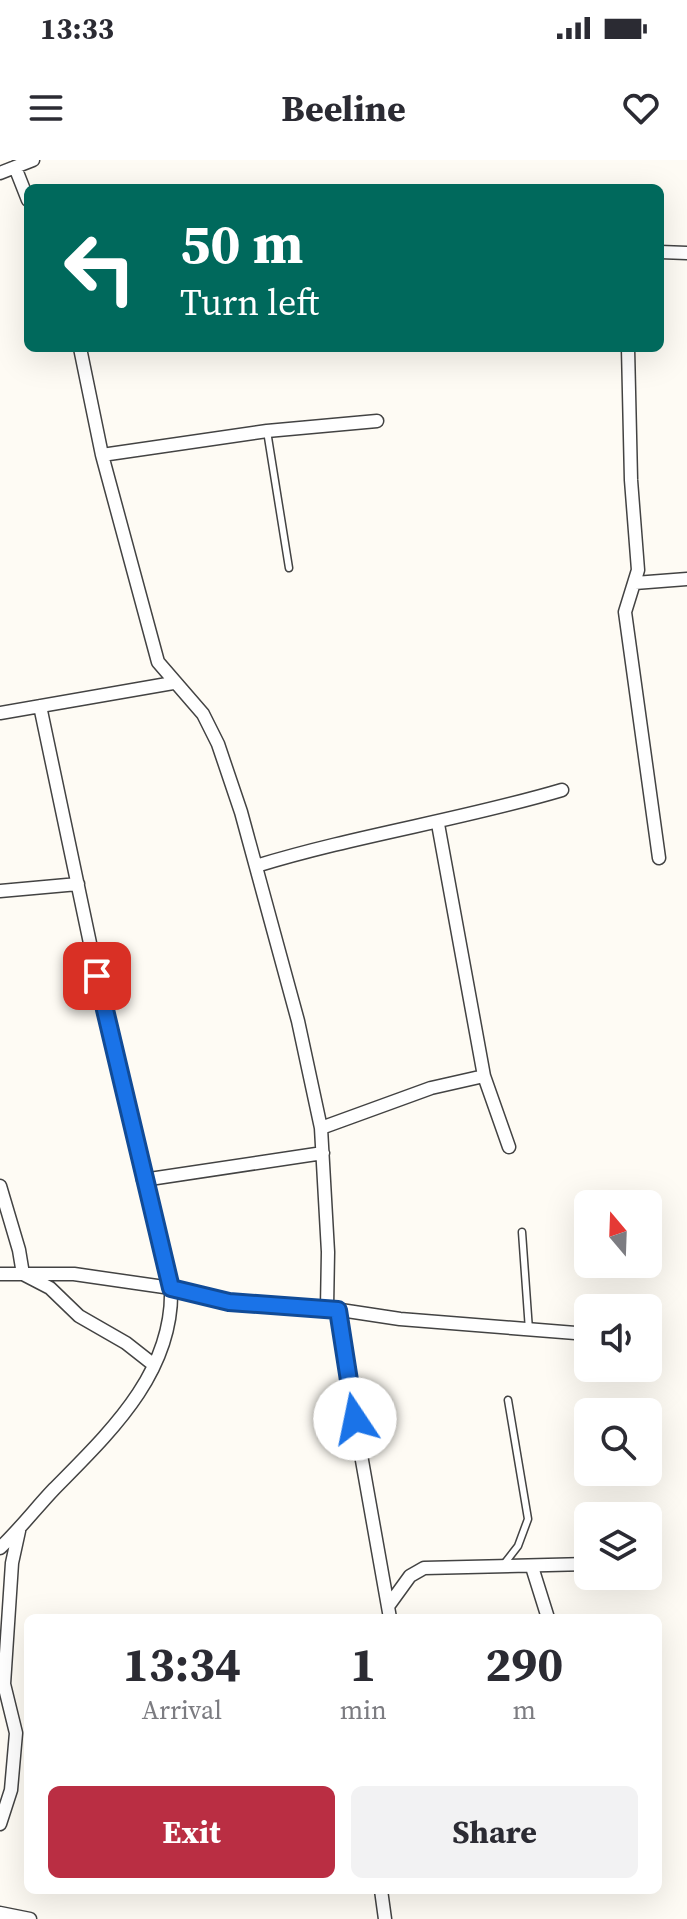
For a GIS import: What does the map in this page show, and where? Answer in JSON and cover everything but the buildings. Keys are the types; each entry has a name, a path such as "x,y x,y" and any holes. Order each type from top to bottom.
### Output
{"street":[{"path":"0,173 33,160"},
{"path":"15,167 24,190"},
{"path":"664,252 687,253"},
{"path":"81,352 102,455 158,662 203,714 218,744 256,866 298,1021 321,1128 332,1309 389,1611"},
{"path":"628,352 631,480 638,570 625,612 659,858"},
{"path":"102,455 267,431 377,421"},
{"path":"635,583 687,579"},
{"path":"0,713 173,683"},
{"path":"0,1548 124,1416 154,1365 169,1331 171,1288 143,1180 40,706"},
{"path":"256,866 341,842 438,824 562,790"},
{"path":"438,824 484,1076 509,1147"},
{"path":"0,891 78,884"},
{"path":"321,1128 431,1088 484,1076"},
{"path":"143,1180 323,1153"},
{"path":"0,1186 23,1274"},
{"path":"0,1274 74,1274 171,1288 229,1302 574,1333"},
{"path":"23,1274 50,1288 79,1316 126,1343 154,1365"},
{"path":"0,1824 11,1790 16,1733 4,1684 12,1563 20,1524"},
{"path":"389,1611 410,1576 424,1568 574,1565"},
{"path":"532,1567 547,1614"},
{"path":"383,1570 410,1576"},
{"path":"382,1894 385,1919"},
{"path":"0,1913 30,1919"}],"lane":[{"path":"267,431 289,568"},
{"path":"522,1232 529,1330"},
{"path":"501,1567 518,1546 528,1519 508,1400"}],"route":[{"path":"97,976 171,1288 229,1302 338,1310 355,1419"}]}
